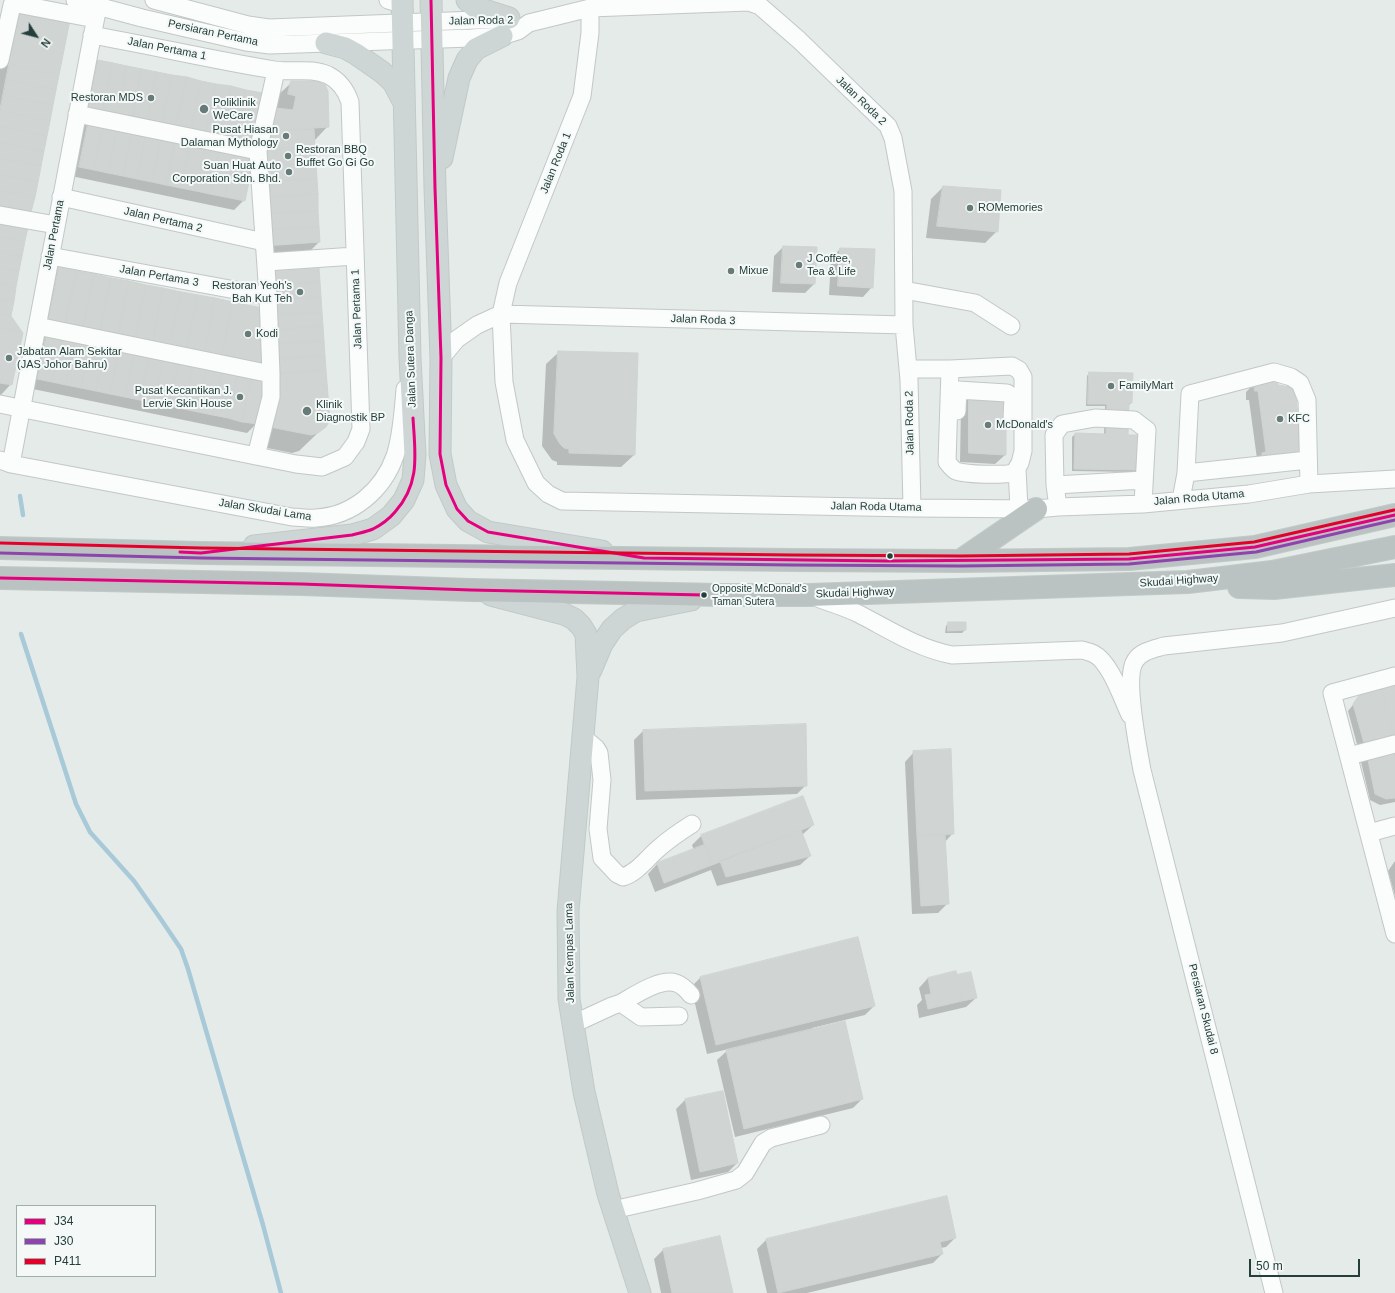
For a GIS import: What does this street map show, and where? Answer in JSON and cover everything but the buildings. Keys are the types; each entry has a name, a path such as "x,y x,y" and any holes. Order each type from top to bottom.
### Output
{"highway":[{"path":"960,561 1027,509"},
{"path":"0,548 201,553 644,558 960,561 1129,559 1255,547 1395,515"},
{"name":"Skudai Highway","path":"0,578 301,584 471,590 721,595 809,595 1188,582 1272,572 1395,547"},
{"path":"1188,582 1237,587 1274,588 1395,575"}],"main road":[{"path":"432,0 435,188 441,358 440,454 446,485 457,509 468,521 488,532 644,558"},
{"path":"435,188 452,118 459,78 467,60 476,49 506,27 476,8 467,0"},
{"name":"Jalan Sutera Danga","path":"201,553 352,535 373,529 391,516 404,500 413,480 415,455 410,358 404,103 399,14"},
{"path":"326,43 345,48 382,72 393,82 404,103"},
{"name":"Jalan Kempas Lama","path":"471,590 564,614 574,619 586,634 588,677 584,738 568,911 569,999 584,1092 613,1210 640,1293"},
{"name":"Jalan Kempas Lama","path":"588,677 602,644 609,634 624,619 636,611 721,595"}],"street":[{"name":"Persiaran Pertama","path":"75,0 95,20 142,18 246,42 270,45 326,43 399,14"},
{"path":"142,18 146,0"},
{"name":"Persiaran Pertama","path":"154,0 248,25 269,28 399,14"},
{"name":"Jalan Roda 2","path":"399,14 432,31 506,27 518,31 529,23 590,8 749,2 760,6 793,35 888,126 893,138 903,191 904,326 908,369 912,508"},
{"path":"0,60 12,5 17,4 95,20"},
{"name":"Jalan Roda 1","path":"501,314 508,283 582,96 590,33 590,8"},
{"name":"Jalan Pertama 1","path":"0,404 21,407 296,464 322,467 345,457 356,442 361,429 350,102 346,91 337,80 327,74 314,70 276,71 95,20"},
{"name":"Jalan Pertama","path":"4,463 21,407 95,20"},
{"path":"256,456 270,397 271,374 268,296 258,151 276,71"},
{"path":"77,114 258,151"},
{"name":"Jalan Pertama 2","path":"61,197 264,242"},
{"path":"0,215 56,225"},
{"name":"Jalan Pertama 3","path":"50,256 268,296"},
{"path":"266,262 356,256"},
{"path":"904,290 975,303 1011,326"},
{"path":"441,358 457,339 477,325 501,314"},
{"name":"Jalan Roda 3","path":"501,314 904,326"},
{"name":"Jalan Roda Utama","path":"501,314 504,382 515,440 536,483 548,494 562,501 1027,509 1143,504 1249,494 1310,484 1395,479"},
{"path":"37,326 271,374"},
{"name":"Jalan Skudai Lama","path":"4,463 292,516 316,518 336,514 352,508 366,500 387,473 395,456 399,441 410,358"},
{"path":"908,369 950,369 1012,366 1019,370 1023,377 1023,451 1014,473 967,473 956,471 947,462 950,369"},
{"path":"1181,500 1186,473 1190,394 1274,372 1291,377 1300,382 1304,391 1307,406 1310,484"},
{"path":"956,471 955,457 958,390 1007,393 1013,397 1012,440 1027,509"},
{"path":"1058,507 1054,485 1054,435 1062,424 1095,418 1134,420 1147,430 1143,504"},
{"path":"1186,473 1308,460"},
{"path":"1054,485 1144,480"},
{"path":"809,595 858,613 898,636 936,652 952,655 1082,650 1094,654 1103,660 1108,668 1134,724"},
{"path":"1134,724 1130,674 1134,661 1141,654 1164,646 1282,634 1395,608"},
{"path":"1395,676 1332,693 1395,933"},
{"name":"Persiaran Skudai 8","path":"1134,724 1144,777 1274,1293"},
{"path":"584,738 596,748 599,753 602,780 598,829 602,858 617,874 623,877 630,875 637,870 659,847 692,824"},
{"path":"1348,756 1395,744"},
{"path":"1369,833 1395,826"},
{"path":"573,1024 621,1003 653,986 663,983 676,983 691,994"},
{"path":"621,1003 641,1017 678,1016"},
{"path":"613,1210 697,1191 736,1180 745,1173 763,1143 771,1138 821,1125"}],"waterway":[{"path":"20,496 23,515"},
{"path":"21,634 76,804 90,832 134,881 181,949 263,1225 281,1293"}],"transit line":[{"name":"J34","path":"431,0 435,188 441,358 440,454 446,485 457,509 468,521 488,532 644,558 887,561 1129,559 1255,547 1395,515"},
{"name":"J34","path":"180,552 201,553 352,535 368,531 382,524 395,512 403,501 413,479 415,455 413,418"},
{"name":"P411","path":"0,543 201,548 792,555 960,556 1129,554 1254,542 1394,510"},
{"name":"J30","path":"0,553 201,558 792,565 960,566 1129,564 1256,552 1395,520"},
{"name":"J34","path":"0,578 301,584 471,590 704,595"}],"place":[{"name":"Restoran MDS","path":"151,98"},
{"name":"Poliklinik WeCare","path":"204,109"},
{"name":"Pusat Hiasan Dalaman Mythology","path":"286,136"},
{"name":"Restoran BBQ Buffet Go Gi Go","path":"288,156"},
{"name":"Suan Huat Auto Corporation Sdn. Bhd.","path":"289,172"},
{"name":"ROMemories","path":"970,208"},
{"name":"J Coffee, Tea & Life","path":"799,265"},
{"name":"Mixue","path":"731,271"},
{"name":"Restoran Yeoh's Bah Kut Teh","path":"300,292"},
{"name":"Kodi","path":"248,334"},
{"name":"Jabatan Alam Sekitar (JAS Johor Bahru)","path":"9,358"},
{"name":"FamilyMart","path":"1111,386"},
{"name":"Pusat Kecantikan J. Lervie Skin House","path":"240,397"},
{"name":"Klinik Diagnostik BP","path":"307,411"},
{"name":"KFC","path":"1280,419"},
{"name":"McDonald's","path":"988,425"},
{"name":"Opposite McDonald's Taman Sutera","path":"704,595"}]}
